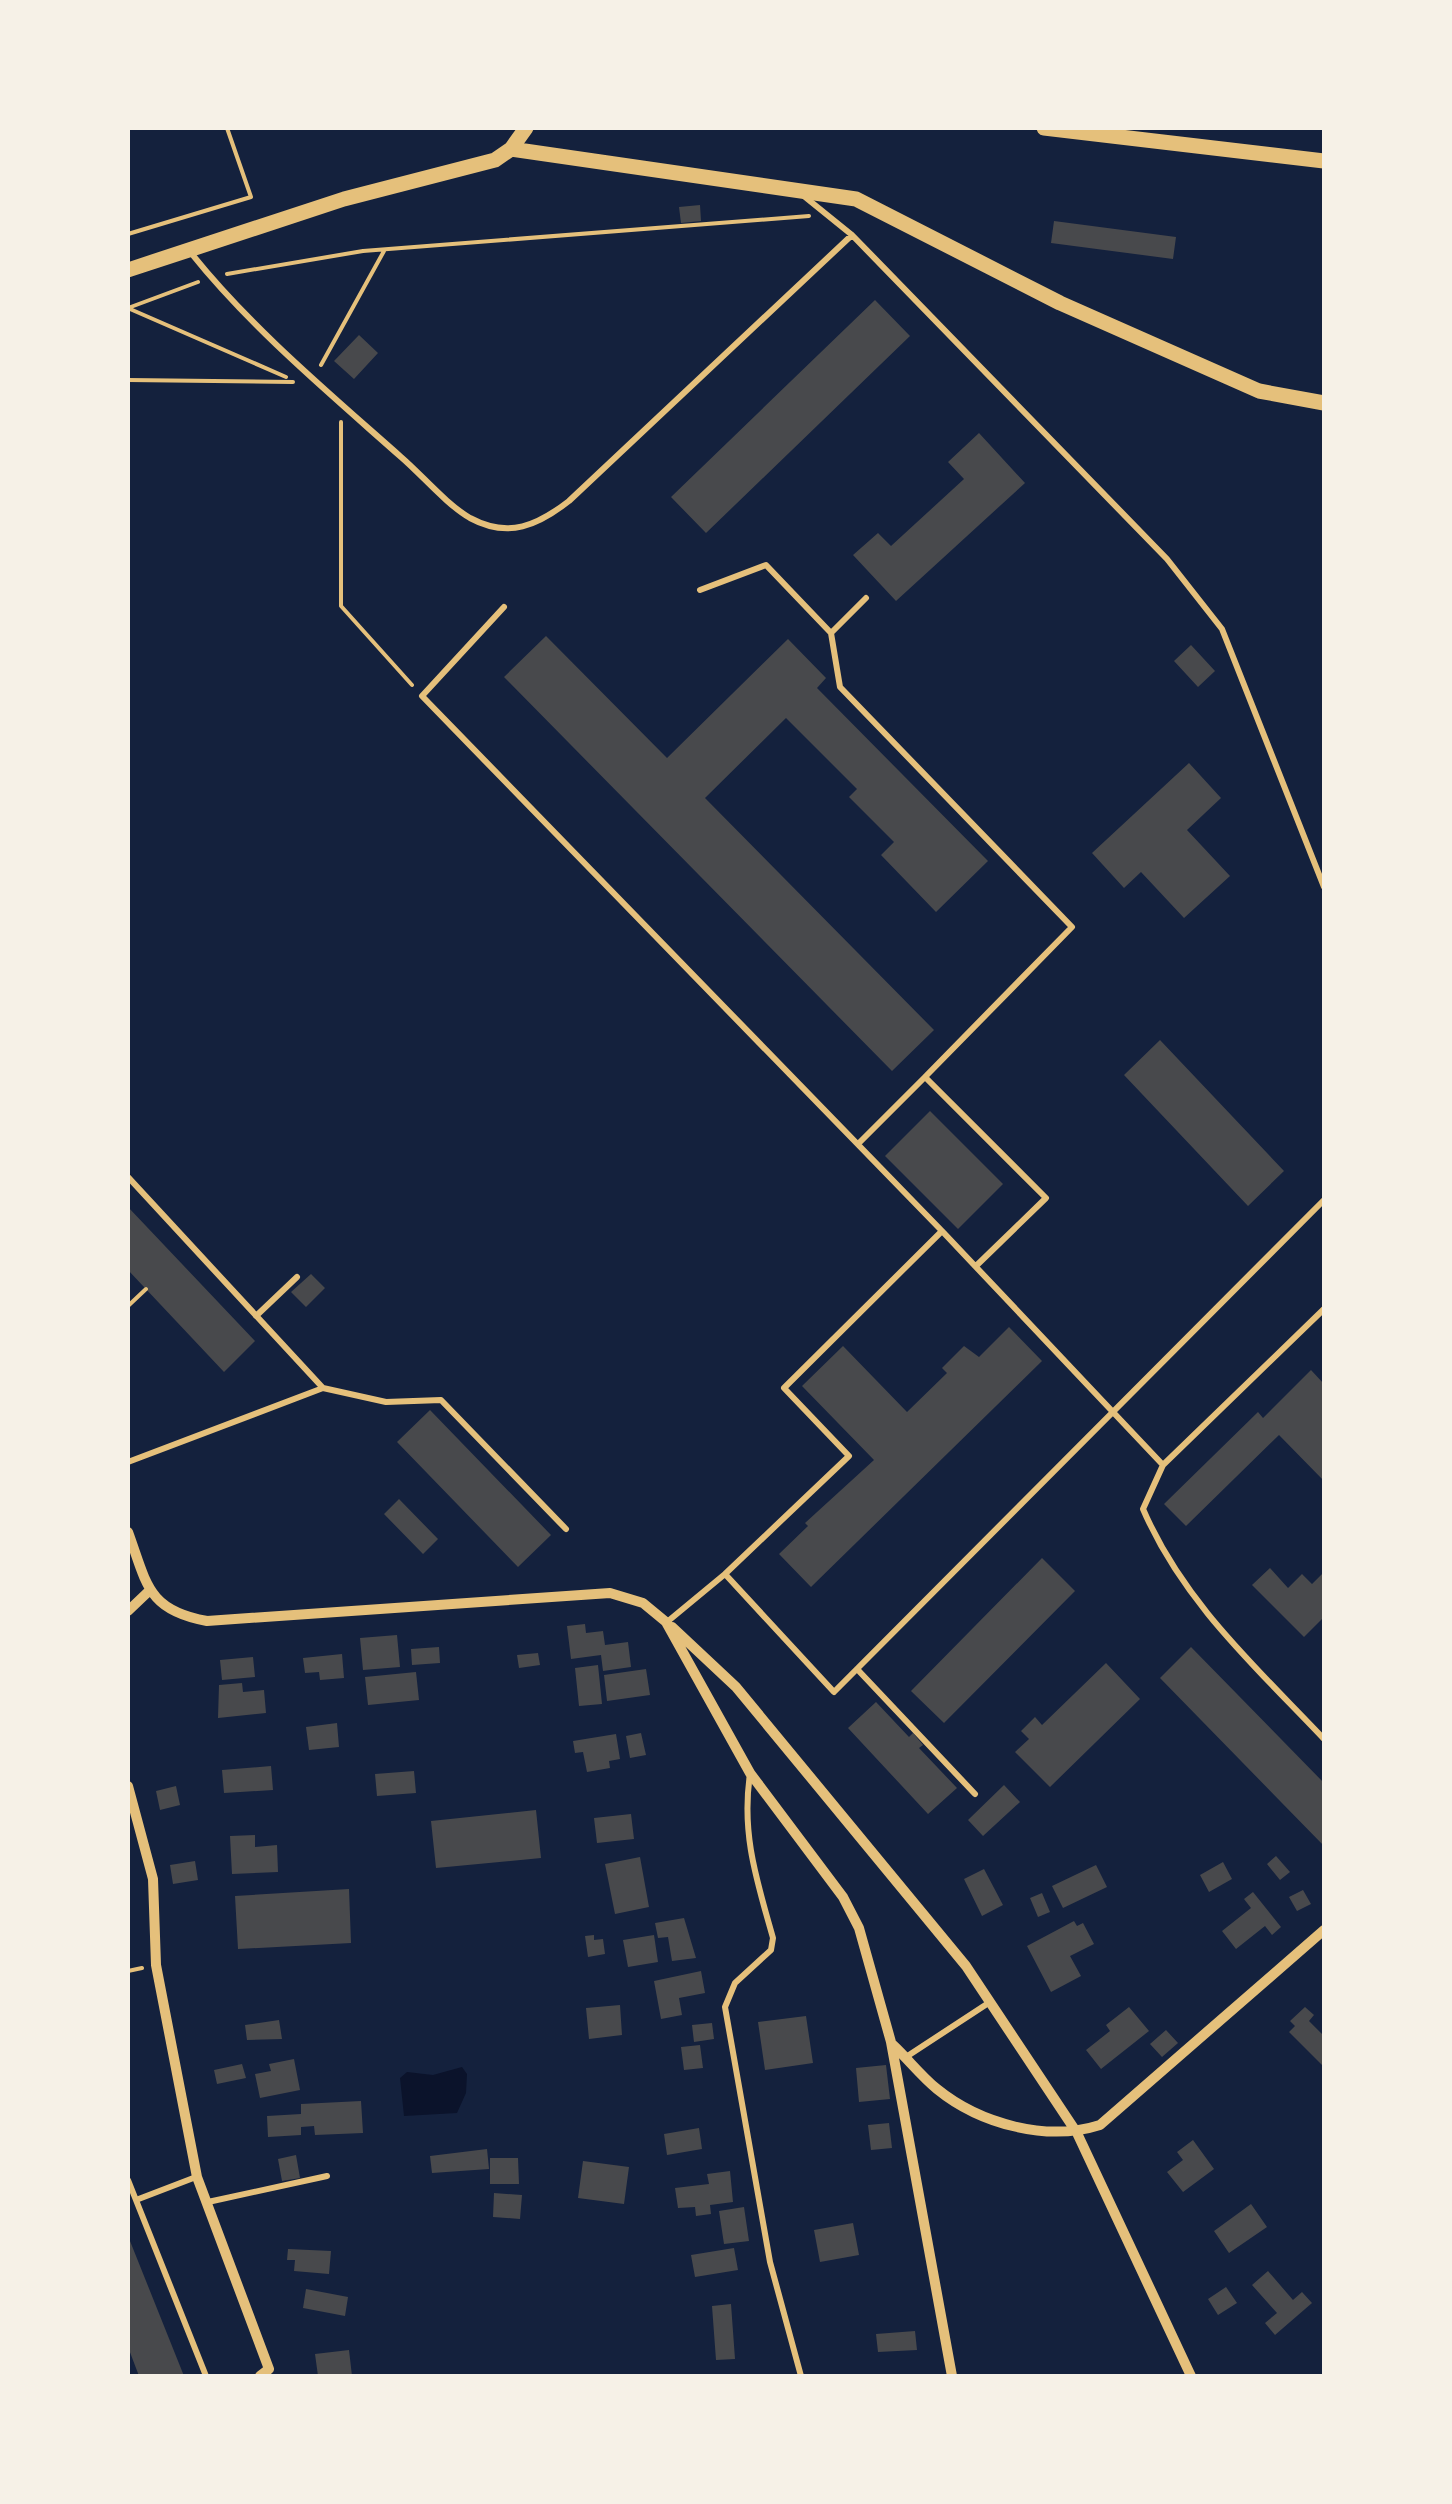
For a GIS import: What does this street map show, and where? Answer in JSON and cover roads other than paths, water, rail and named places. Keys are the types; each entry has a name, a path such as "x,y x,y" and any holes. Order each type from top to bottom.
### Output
{"street":[{"path":"128,270 344,199 495,160 510,149 526,128"},
{"path":"1044,128 1324,160"},
{"path":"510,149 793,186 856,198 1060,303 1260,390 1324,403"},
{"path":"128,1532 150,1591 176,1615 207,1621 610,1593 642,1602 736,1687 966,1966 1077,2133 1191,2376"},
{"path":"128,1611 150,1591"},
{"path":"666,1622 750,1773 843,1897 859,1928 891,2042 952,2376"},
{"path":"128,1786 153,1879 156,1964 197,2177 269,2370 260,2376"},
{"path":"891,2042 939,2090 1007,2126 1077,2133 1100,2126 1324,1930"}],"lane":[{"path":"793,186 852,235 1167,559 1222,629 1324,887"},
{"path":"190,252 210,277 341,404 471,518 508,528 538,525 569,502 852,235"},
{"path":"700,590 766,565 832,633 840,687 1072,927 858,1144"},
{"path":"832,633 866,598"},
{"path":"504,608 422,696 1164,1465"},
{"path":"926,1077 1046,1198 976,1266"},
{"path":"128,1178 323,1388"},
{"path":"725,1574 834,1692 1324,1200"},
{"path":"666,1622 725,1574 849,1456 784,1388 942,1231"},
{"path":"256,1316 297,1277"},
{"path":"1324,1309 1164,1465 1143,1510 1160,1548 1198,1606 1324,1738"},
{"path":"128,1462 323,1388 386,1402 442,1400 566,1529"},
{"path":"856,1669 975,1794"},
{"path":"750,1773 744,1814 748,1849 773,1938 771,1950 735,1984 725,2006 770,2262 801,2376"},
{"path":"906,2058 990,2002"},
{"path":"208,2202 327,2176"},
{"path":"136,2200 197,2177"},
{"path":"128,2180 206,2376"}],"water":[{"path":"462,2067 467,2074 466,2093 457,2113 404,2116 400,2078 407,2072 433,2075"}]}
